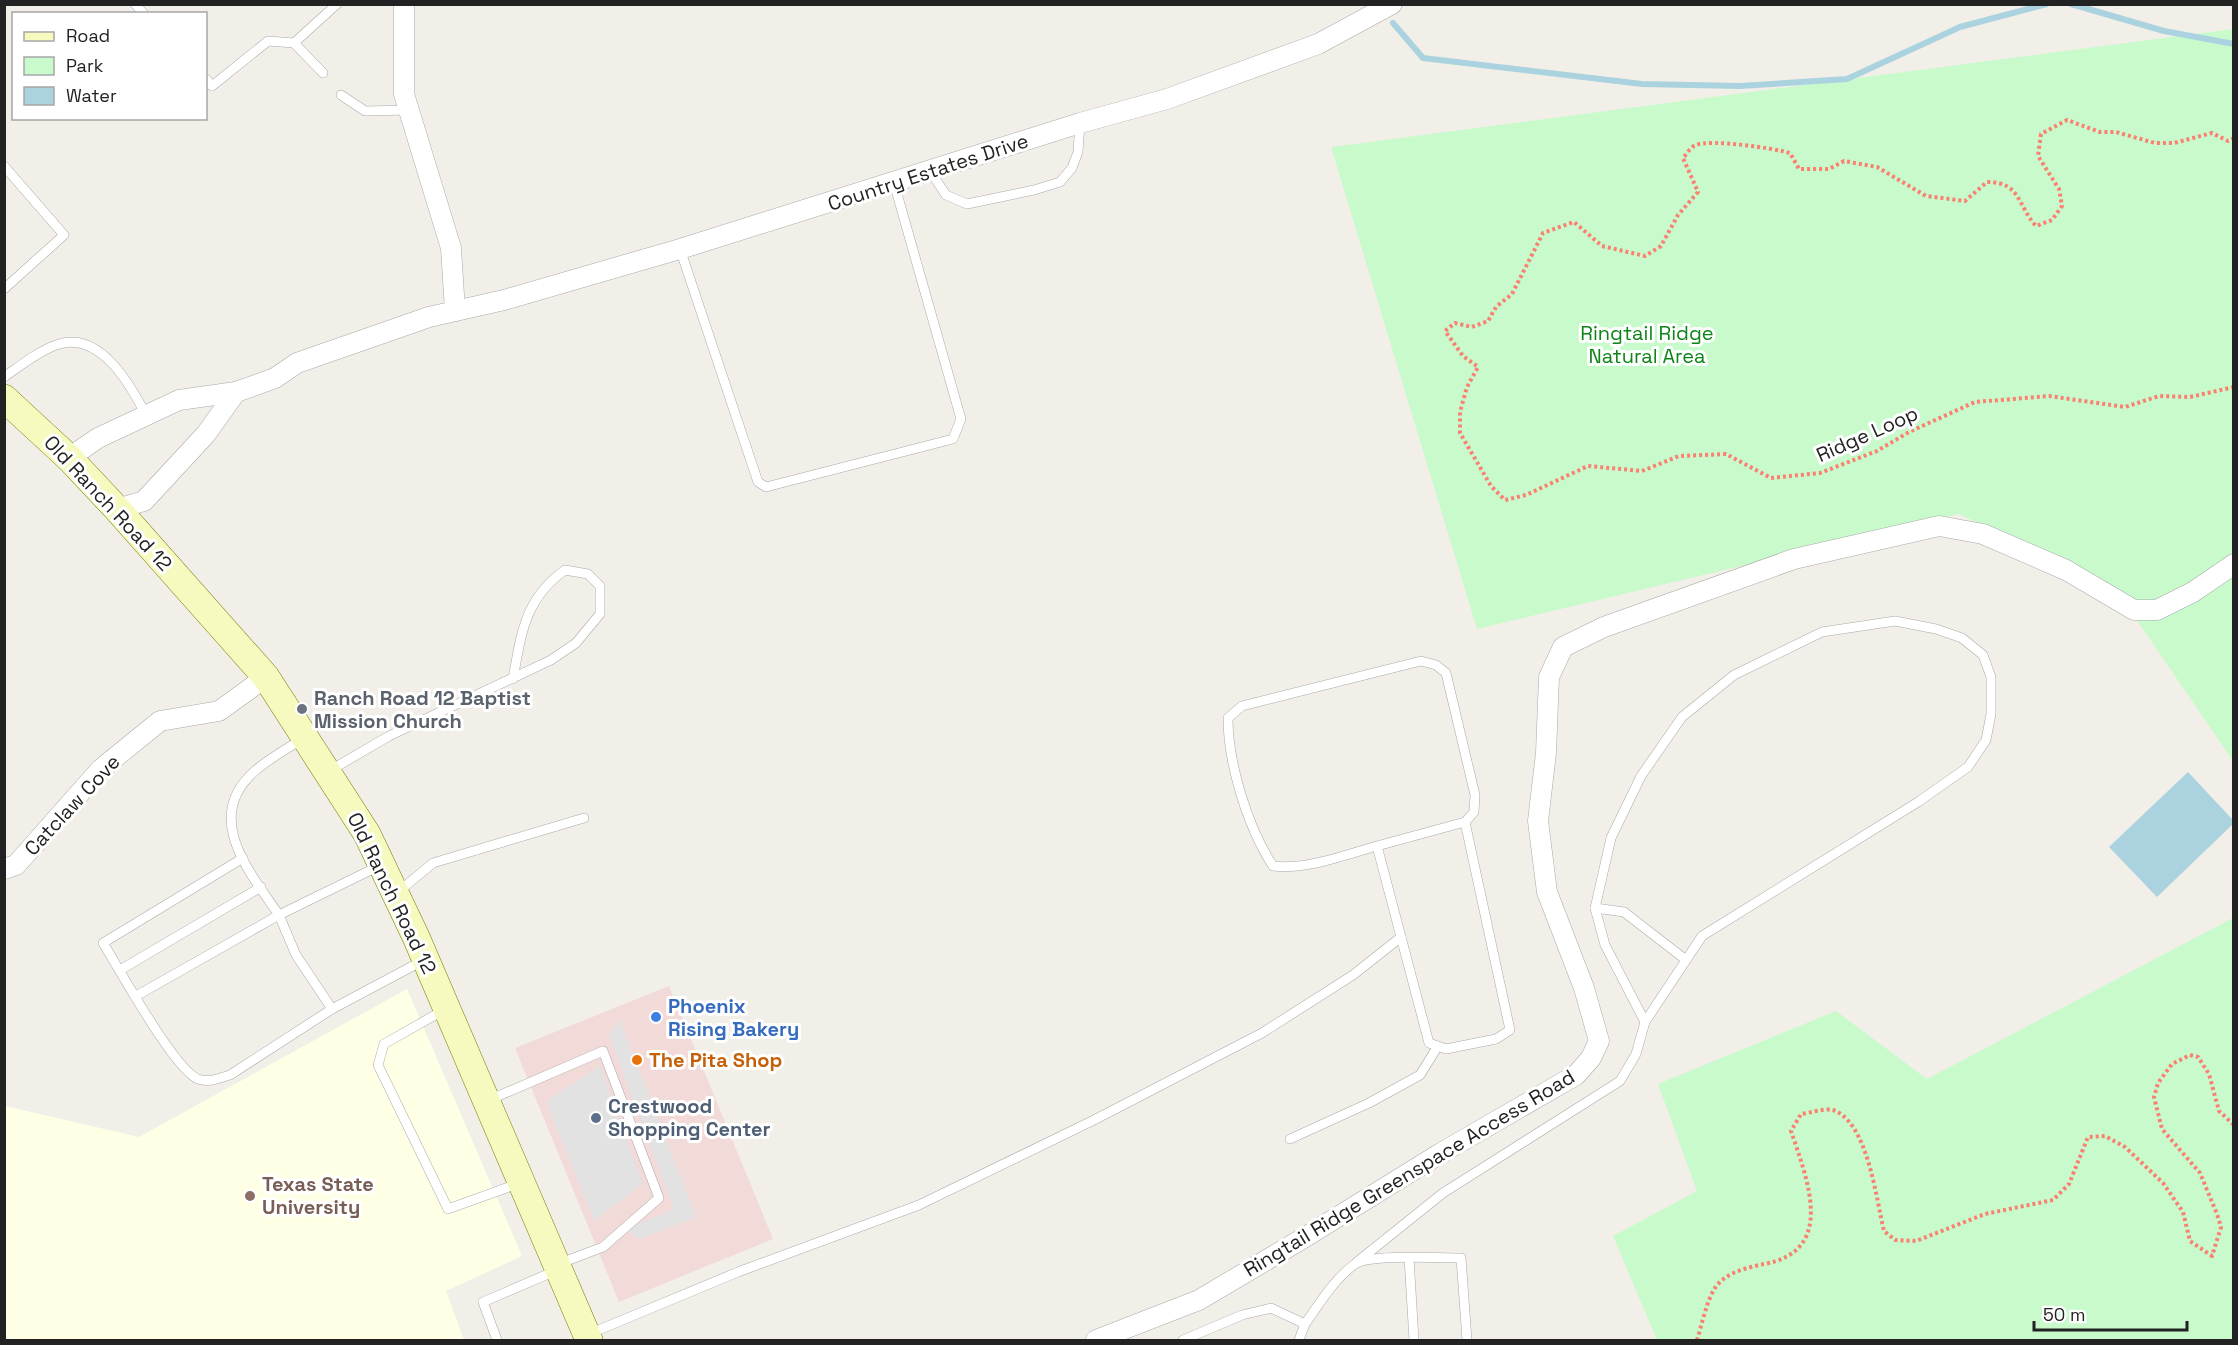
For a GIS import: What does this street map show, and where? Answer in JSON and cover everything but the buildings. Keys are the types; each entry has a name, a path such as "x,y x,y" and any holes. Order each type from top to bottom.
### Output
{"main road":[{"name":"Old Ranch Road 12","path":"4,398 69,458 117,509 266,677 367,834 426,959 588,1338"}],"street":[{"path":"404,4 404,94 451,249 455,311"},
{"name":"Country Estates Drive","path":"69,458 98,438 179,400 236,392 275,378 297,363 407,324 504,300 680,249 1080,123 1167,99 1308,48 1392,4"},
{"path":"117,509 144,501 206,434 236,392"},
{"name":"Ringtail Ridge Greenspace Access Road","path":"1096,1341 1199,1300 1440,1153 1532,1103 1576,1075 1591,1058 1599,1041 1584,988 1547,892 1538,821 1545,753 1549,677 1563,647 1604,627 1794,559 1939,526 1983,534 2025,552 2066,570 2134,610 2157,610 2193,592 2234,564"},
{"name":"Catclaw Cove","path":"4,869 16,865 101,769 160,721 219,711 266,677"}],"lane":[{"path":"294,43 337,4"},
{"path":"207,80 212,86 268,41 294,43 322,73"},
{"path":"341,96 365,111 409,110"},
{"path":"930,171 946,195 967,204 1060,182 1072,168 1078,152 1080,123"},
{"path":"4,166 64,235 4,289"},
{"path":"680,249 758,482 766,487 953,439 961,419 894,183"},
{"path":"4,377 56,344 76,342 96,349 115,366 146,415"},
{"path":"327,772 389,736 513,679 551,660 576,643 600,614 600,586 588,574 565,570 546,584 523,625 513,679"},
{"path":"1299,1341 1305,1324 1330,1288 1357,1262 1443,1193 1620,1081 1636,1054 1645,1022 1702,936 1918,802 1968,767 1986,740 1991,714 1991,677 1983,655 1962,638 1936,629 1895,621 1822,632 1734,675 1682,717 1641,776 1611,838 1595,908 1605,945 1645,1022"},
{"path":"1421,661 1436,665 1446,673 1475,795 1474,812 1465,822 1377,846 1321,861 1283,867 1273,866 1264,852 1247,812 1228,738 1228,718 1242,706 1421,661"},
{"path":"304,737 256,770 241,786 231,808 230,830 243,858 279,915 296,955 332,1009"},
{"path":"396,893 433,862 584,818"},
{"path":"1377,846 1429,1043 1446,1049 1496,1039 1510,1030 1465,822"},
{"path":"243,858 103,943 176,1057 199,1080 211,1081 230,1075 332,1009 426,959"},
{"path":"136,996 279,915 382,865"},
{"path":"120,970 261,887"},
{"path":"1595,908 1624,912 1686,960"},
{"path":"588,1338 738,1272 919,1204 1094,1120 1262,1032 1353,975 1401,937"},
{"path":"447,1008 384,1044 378,1065 448,1209 522,1182"},
{"path":"1290,1139 1369,1103 1420,1075 1437,1046"},
{"path":"488,1101 603,1051 659,1198 603,1247 483,1302 497,1341"},
{"path":"1357,1262 1409,1258 1461,1258 1467,1341"},
{"path":"1409,1258 1414,1341"},
{"path":"1183,1341 1242,1315 1271,1308 1305,1324"}],"path":[{"name":"Ridge Loop","path":"2234,138 2228,141 2212,133 2174,143 2155,143 2116,132 2100,132 2067,120 2041,134 2038,156 2060,189 2062,206 2052,220 2036,226 2026,215 2015,191 2004,182 1987,182 1965,201 1926,196 1877,167 1844,160 1829,169 1799,169 1790,153 1770,147 1752,148 1708,142 1693,146 1683,158 1698,192 1678,215 1661,246 1645,256 1602,246 1574,222 1543,233 1512,294 1496,307 1488,321 1472,327 1455,323 1445,331 1463,356 1478,368 1467,387 1460,412 1460,433 1491,486 1505,500 1526,495 1588,466 1642,471 1679,456 1726,454 1771,478 1820,473 1877,451 1909,432 1975,402 2049,396 2125,407 2159,396 2190,397 2234,387"},
{"path":"1697,1341 1715,1287 1738,1269 1777,1262 1800,1249 1808,1232 1811,1209 1809,1187 1791,1131 1801,1114 1831,1109 1846,1117 1862,1139 1884,1231 1895,1240 1916,1241 1985,1214 2053,1200 2069,1184 2088,1137 2105,1136 2125,1147 2163,1183 2183,1212 2190,1241 2212,1256 2220,1227 2217,1214 2200,1173 2162,1129 2154,1097 2158,1083 2172,1064 2190,1055 2198,1057 2209,1074 2219,1111 2234,1125"}],"shaded area":[{"name":"Crestwood Shopping Center","path":"669,986 773,1239 619,1302 515,1048"},
{"name":"Texas State University","path":"407,989 522,1256 446,1291 464,1340 5,1340 5,1106 139,1137"},
{"path":"620,1020 696,1217 640,1239 625,1229 674,1209 609,1035"},
{"path":"600,1066 643,1184 594,1221 546,1101"}],"green space":[{"name":"Ringtail Ridge Natural Area","path":"2233,29 2233,761 2117,591 1959,514 1477,629 1331,147"},
{"path":"2233,918 2233,1340 1657,1340 1613,1236 1697,1191 1658,1084 1836,1011 1927,1079"}],"water":[{"path":"2188,772 2233,820 2233,824 2157,897 2109,847"}],"waterway":[{"path":"1393,23 1423,58 1642,84 1740,86 1847,79 1960,27 2047,4"},
{"path":"2071,4 2164,31 2234,44"}],"place":[{"name":"Ranch Road 12 Baptist Mission Church","path":"302,709"},
{"name":"Phoenix Rising Bakery","path":"656,1017"},
{"name":"The Pita Shop","path":"637,1060"},
{"name":"Crestwood Shopping Center","path":"596,1118"},
{"name":"Texas State University","path":"250,1196"}]}
